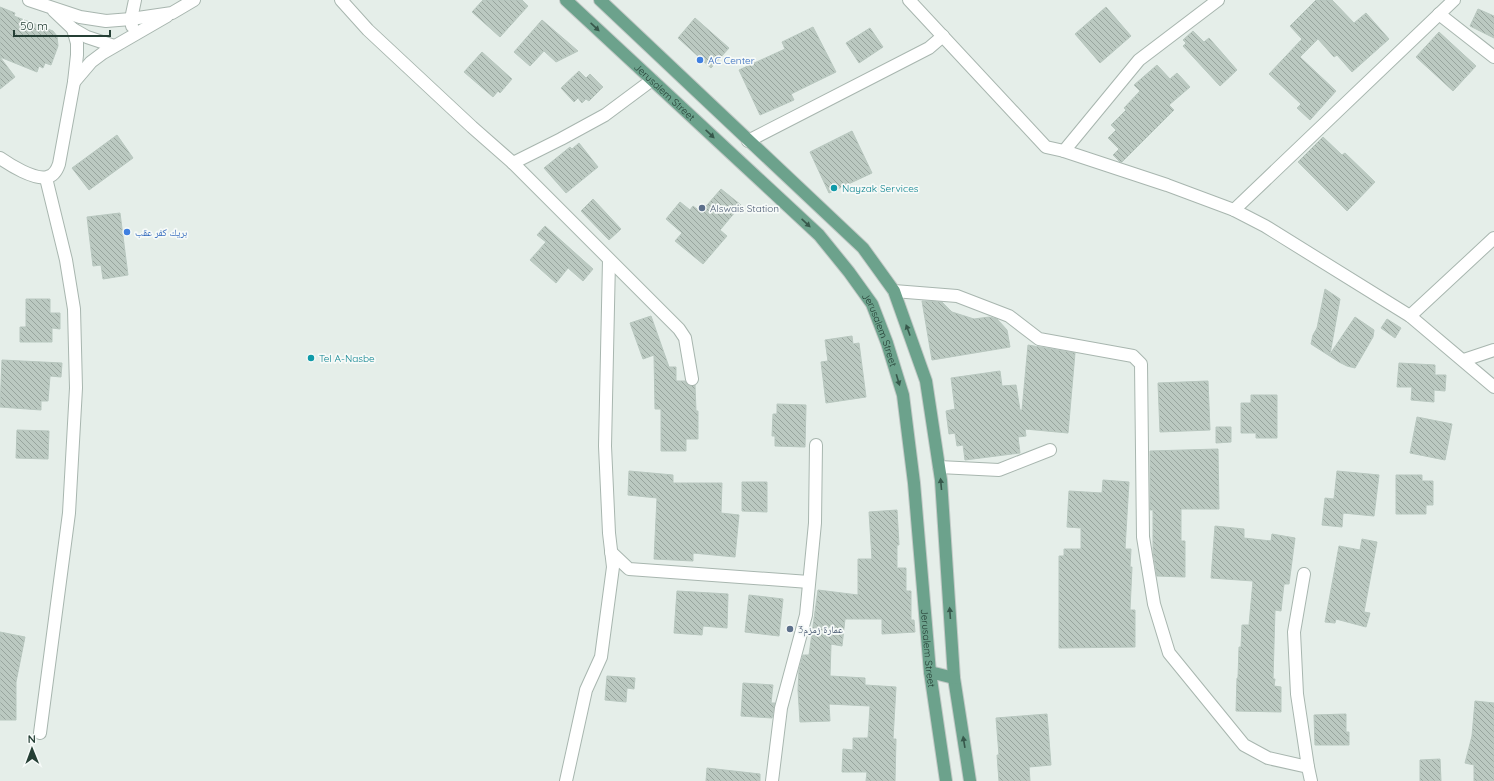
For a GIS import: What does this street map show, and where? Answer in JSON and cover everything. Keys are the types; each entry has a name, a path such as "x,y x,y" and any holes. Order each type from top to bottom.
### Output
{"main road":[{"name":"Jerusalem Street","path":"566,0 819,235 849,272 872,304 887,343 903,395 914,483 930,672 946,781"},
{"path":"600,0 863,248 894,291 926,381 941,480 954,678 970,781"},
{"path":"930,672 954,678"}],"street":[{"path":"29,0 80,17 106,21 172,13"},
{"path":"135,0 131,19 135,34"},
{"path":"74,82 91,62 114,46 194,0"},
{"path":"341,0 368,30 512,163 679,329 685,338 692,379"},
{"path":"910,0 1046,147 1064,151 1167,185 1234,210 1265,226 1410,316 1494,386"},
{"path":"1064,151 1139,60 1218,0"},
{"path":"1234,210 1454,0"},
{"path":"51,8 73,29 87,37 114,46"},
{"path":"1439,14 1494,57"},
{"path":"77,53 87,37 106,21"},
{"path":"0,158 32,175 46,178 53,174 59,164 74,82 77,53 73,29"},
{"path":"748,141 929,48 943,36"},
{"path":"512,163 605,115 652,80"},
{"path":"40,733 69,513 76,388 74,309 66,260 46,178"},
{"path":"1410,316 1494,238"},
{"path":"566,781 586,690 601,657 612,568 605,446 609,260"},
{"path":"894,291 957,296 1009,316 1039,339 1133,356 1141,364 1143,537 1154,604 1169,653 1244,745 1268,758 1308,767"},
{"path":"1464,360 1494,350"},
{"path":"772,781 781,708 806,615 815,523 816,446"},
{"path":"939,467 999,470 1050,450"},
{"path":"611,552 629,569 809,582"},
{"path":"1304,574 1294,632 1297,694 1311,781"}],"building":[{"path":"483,0 522,0 528,6 500,37 472,12"},
{"path":"1316,0 1332,0 1354,23 1366,13 1389,39 1352,72 1337,55 1334,57 1318,39 1300,57 1336,91 1310,120 1297,108 1301,104 1269,74 1302,39 1290,26"},
{"path":"0,7 15,13 14,16 53,31 57,36 58,46 51,65 45,63 43,68 39,66 37,72 0,57"},
{"path":"1106,7 1131,36 1100,63 1075,34"},
{"path":"1478,9 1494,16 1494,38 1470,26"},
{"path":"695,18 729,48 711,68 678,38"},
{"path":"542,20 578,51 556,62 544,51 530,66 514,52"},
{"path":"813,27 836,72 791,94 794,100 760,115 739,70 785,49 782,42"},
{"path":"870,28 883,47 859,63 846,43"},
{"path":"1193,31 1204,42 1209,38 1237,70 1220,86 1183,46 1186,43 1183,40"},
{"path":"1439,32 1476,66 1453,91 1416,57"},
{"path":"482,52 512,79 500,93 498,91 493,97 464,72"},
{"path":"0,57 15,77 0,89"},
{"path":"1157,65 1170,79 1177,73 1190,87 1169,105 1174,110 1122,162 1120,162 1113,155 1119,149 1108,138 1116,130 1111,125 1126,110 1124,108 1140,91 1134,85"},
{"path":"579,71 586,78 590,74 603,87 589,101 586,99 582,103 578,98 574,102 561,88"},
{"path":"852,131 872,173 829,193 810,152"},
{"path":"117,135 133,158 89,190 72,168"},
{"path":"1323,137 1342,155 1345,153 1375,182 1347,211 1298,162"},
{"path":"579,143 598,167 566,193 544,168 570,147 572,149"},
{"path":"721,189 741,205 720,230 727,236 703,264 675,241 682,233 666,219 680,202 690,210 693,206 701,212"},
{"path":"593,199 621,229 609,240 581,211"},
{"path":"120,213 128,275 103,279 101,265 93,266 87,217"},
{"path":"545,226 593,269 583,281 568,268 556,283 530,260 546,242 537,235"},
{"path":"1325,289 1340,299 1330,354 1355,317 1374,330 1373,337 1355,368 1339,362 1311,344 1313,335 1317,328"},
{"path":"26,299 50,299 50,313 60,313 60,329 52,328 52,342 20,342 20,327 26,327"},
{"path":"922,301 942,302 952,312 974,319 989,317 997,319 1007,330 1010,347 932,360"},
{"path":"651,316 669,367 676,367 676,381 685,381 689,386 695,385 696,411 698,411 698,439 686,439 686,451 661,451 661,409 655,409 654,355 643,359 630,323"},
{"path":"1387,319 1401,328 1395,338 1381,328"},
{"path":"852,336 853,344 859,343 866,397 826,403 821,362 828,361 825,340"},
{"path":"1028,345 1075,353 1068,433 1025,429 1026,436 1018,437 1020,453 965,460 963,445 957,446 955,433 949,434 946,411 955,409 951,378 1000,371 1002,386 1016,385 1020,410 1022,410"},
{"path":"2,360 62,363 61,377 50,376 48,401 41,401 41,410 0,407"},
{"path":"1399,363 1435,365 1435,375 1446,375 1445,391 1434,390 1434,402 1411,400 1412,387 1397,387"},
{"path":"1208,381 1210,430 1160,432 1158,383"},
{"path":"1251,395 1277,395 1277,438 1256,438 1256,433 1241,433 1241,403 1251,403"},
{"path":"777,404 806,405 805,447 775,446 775,436 772,436 773,414 777,414"},
{"path":"1417,417 1452,424 1445,460 1410,453"},
{"path":"1216,427 1231,427 1231,442 1216,443"},
{"path":"17,430 49,431 48,459 16,458"},
{"path":"1218,449 1219,509 1181,509 1181,541 1185,541 1185,577 1157,576 1153,552 1153,510 1150,510 1150,451"},
{"path":"629,471 673,475 673,483 722,483 721,513 739,515 735,557 693,553 693,561 654,559 657,498 628,495"},
{"path":"1337,471 1379,475 1374,516 1343,513 1342,527 1322,525 1325,498 1334,499"},
{"path":"1396,475 1422,475 1422,481 1433,481 1433,505 1426,505 1426,514 1396,514"},
{"path":"1103,480 1129,482 1125,549 1131,549 1130,567 1132,567 1130,610 1135,610 1135,647 1059,648 1059,556 1064,556 1064,549 1081,549 1081,528 1067,527 1069,491 1102,493"},
{"path":"742,482 767,482 767,512 742,511"},
{"path":"897,510 899,545 897,545 897,568 906,568 906,591 911,591 911,620 914,620 915,632 882,634 882,619 845,619 842,646 831,644 830,676 865,678 865,685 896,687 893,739 896,739 895,781 866,781 867,772 842,772 843,749 853,750 853,738 868,738 870,706 829,704 830,721 800,722 798,690 799,670 803,655 809,655 818,590 858,595 858,559 872,559 869,512"},
{"path":"1215,526 1244,529 1244,538 1271,541 1272,534 1295,538 1289,584 1284,584 1281,611 1275,610 1273,679 1275,679 1274,686 1281,687 1281,712 1236,711 1239,647 1241,647 1242,625 1249,625 1253,581 1211,578"},
{"path":"1362,539 1377,542 1364,612 1370,613 1366,627 1336,619 1335,623 1325,622 1339,546 1360,550"},
{"path":"677,591 728,594 727,628 703,626 702,635 674,633"},
{"path":"749,595 783,599 779,636 745,632"},
{"path":"0,632 25,637 16,682 16,720 0,720"},
{"path":"607,676 635,678 634,689 627,688 626,702 605,700"},
{"path":"743,683 773,685 771,703 775,703 772,718 741,716"},
{"path":"1475,701 1494,703 1494,781 1474,781 1474,765 1465,763 1472,736"},
{"path":"1047,714 1051,765 1029,767 1030,781 999,781 997,755 999,755 996,718"},
{"path":"1346,714 1346,732 1349,732 1349,745 1315,745 1314,715"},
{"path":"1440,759 1441,781 1420,781 1420,760"},
{"path":"707,768 760,774 760,781 706,781"}],"place":[{"name":"AC Center","path":"700,60"},
{"name":"Nayzak Services","path":"834,188"},
{"name":"Alswais Station","path":"702,208"},
{"name":"بريك كفر عقب","path":"127,232"},
{"name":"Tel A-Nasbe","path":"311,358"},
{"name":"عمارة زمزم3","path":"790,629"}]}
